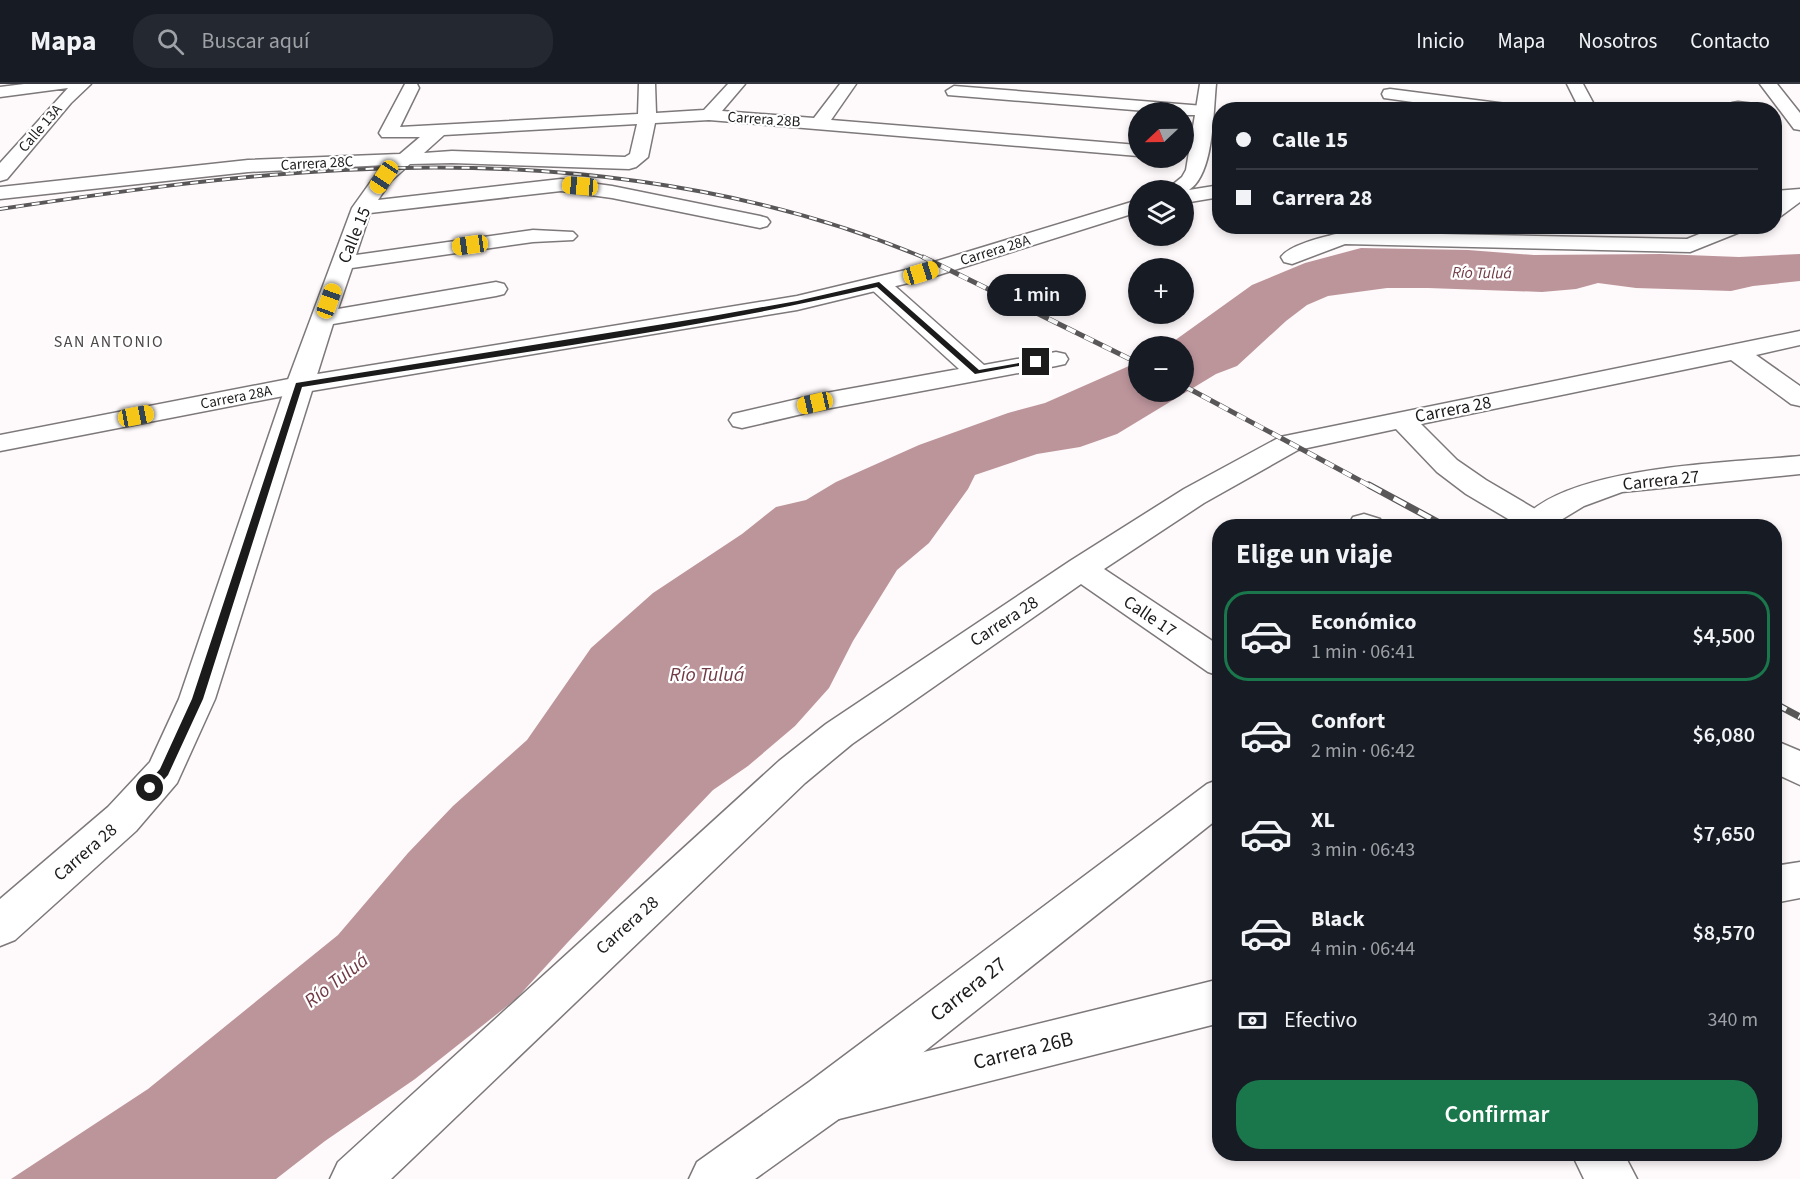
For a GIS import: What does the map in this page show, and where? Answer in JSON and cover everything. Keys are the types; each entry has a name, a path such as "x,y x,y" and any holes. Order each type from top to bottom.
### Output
{"street":[{"path":"0,92 66,84"},
{"name":"Calle 13A","path":"0,175 65,99 83,84"},
{"path":"647,84 647,118"},
{"path":"709,115 737,84"},
{"path":"820,123 848,84"},
{"path":"1194,152 1208,84"},
{"path":"1575,84 1585,102"},
{"path":"1768,84 1779,102"},
{"name":"Carrera 28B","path":"411,87 388,133 709,115 936,128 1128,150"},
{"path":"954,92 1204,111"},
{"path":"1391,96 1444,102"},
{"name":"Carrera 28C","path":"0,193 248,166 452,157 629,163 636,161 639,157 647,118"},
{"name":"Calle 15","path":"164,772 197,699 299,385 362,208 384,177 439,130"},
{"path":"1194,164 1200,178 1212,185"},
{"path":"362,208 561,185 612,192 760,222"},
{"path":"1194,195 1212,191"},
{"path":"1782,197 1798,196"},
{"path":"1782,207 1798,196"},
{"name":"Carrera 28A","path":"0,443 299,385 740,314 879,284 1128,209"},
{"path":"1292,258 1317,246 1344,238 1690,246 1719,234"},
{"path":"343,263 533,236 566,236"},
{"path":"879,284 978,373"},
{"path":"322,319 496,289"},
{"name":"Carrera 28","path":"356,1179 792,772 839,734 1081,569 1194,496 1290,442 1800,338"},
{"path":"1736,352 1800,398"},
{"path":"742,420 815,403 1056,359"},
{"path":"1401,419 1447,466 1526,519"},
{"name":"Carrera 27","path":"1543,519 1565,503 1593,491 1621,483 1800,465"},
{"name":"Calle 17","path":"1081,569 1212,658"},
{"path":"1782,759 1800,769"},
{"name":"Carrera 28","path":"0,926 122,819 164,772"},
{"name":"Carrera 27","path":"714,1179 826,1099 1212,801"},
{"path":"1782,883 1800,880"},
{"name":"Carrera 26B","path":"826,1099 1212,1003"},
{"path":"1600,1161 1612,1179"}],"water":[{"name":"Río Tuluá","path":"1361,248 1468,250 1534,255 1661,254 1739,257 1800,254 1800,281 1731,291 1636,288 1598,283 1576,289 1542,292 1387,288 1328,296 1307,305 1286,321 1237,366 1216,374 1194,387 1194,336 1181,336 1252,285 1305,263"},
{"name":"Río Tuluá","path":"1128,366 1128,402 1170,402 1117,434 1080,447 1037,454 975,475 968,489 929,543 897,570 853,641 829,688 795,726 748,766 713,790 516,999 415,1079 325,1141 276,1179 11,1179 148,1089 338,935 408,853 453,806 527,740 591,648 653,593 742,534 776,507 806,500 836,482 919,445 1008,413 1045,403"}],"railway":[{"path":"0,209 257,176 343,170 491,168 566,173 714,194 787,211 858,233 927,259"},
{"path":"923,257 1128,358"},
{"path":"1194,391 1372,487"},
{"path":"1369,485 1432,519"},
{"path":"1782,707 1800,717"}],"district":[{"name":"SAN ANTONIO","path":"109,341"}],"route":[{"path":"150,788 164,772 197,699 299,385 707,320 879,284 978,373 1036,362"}]}
